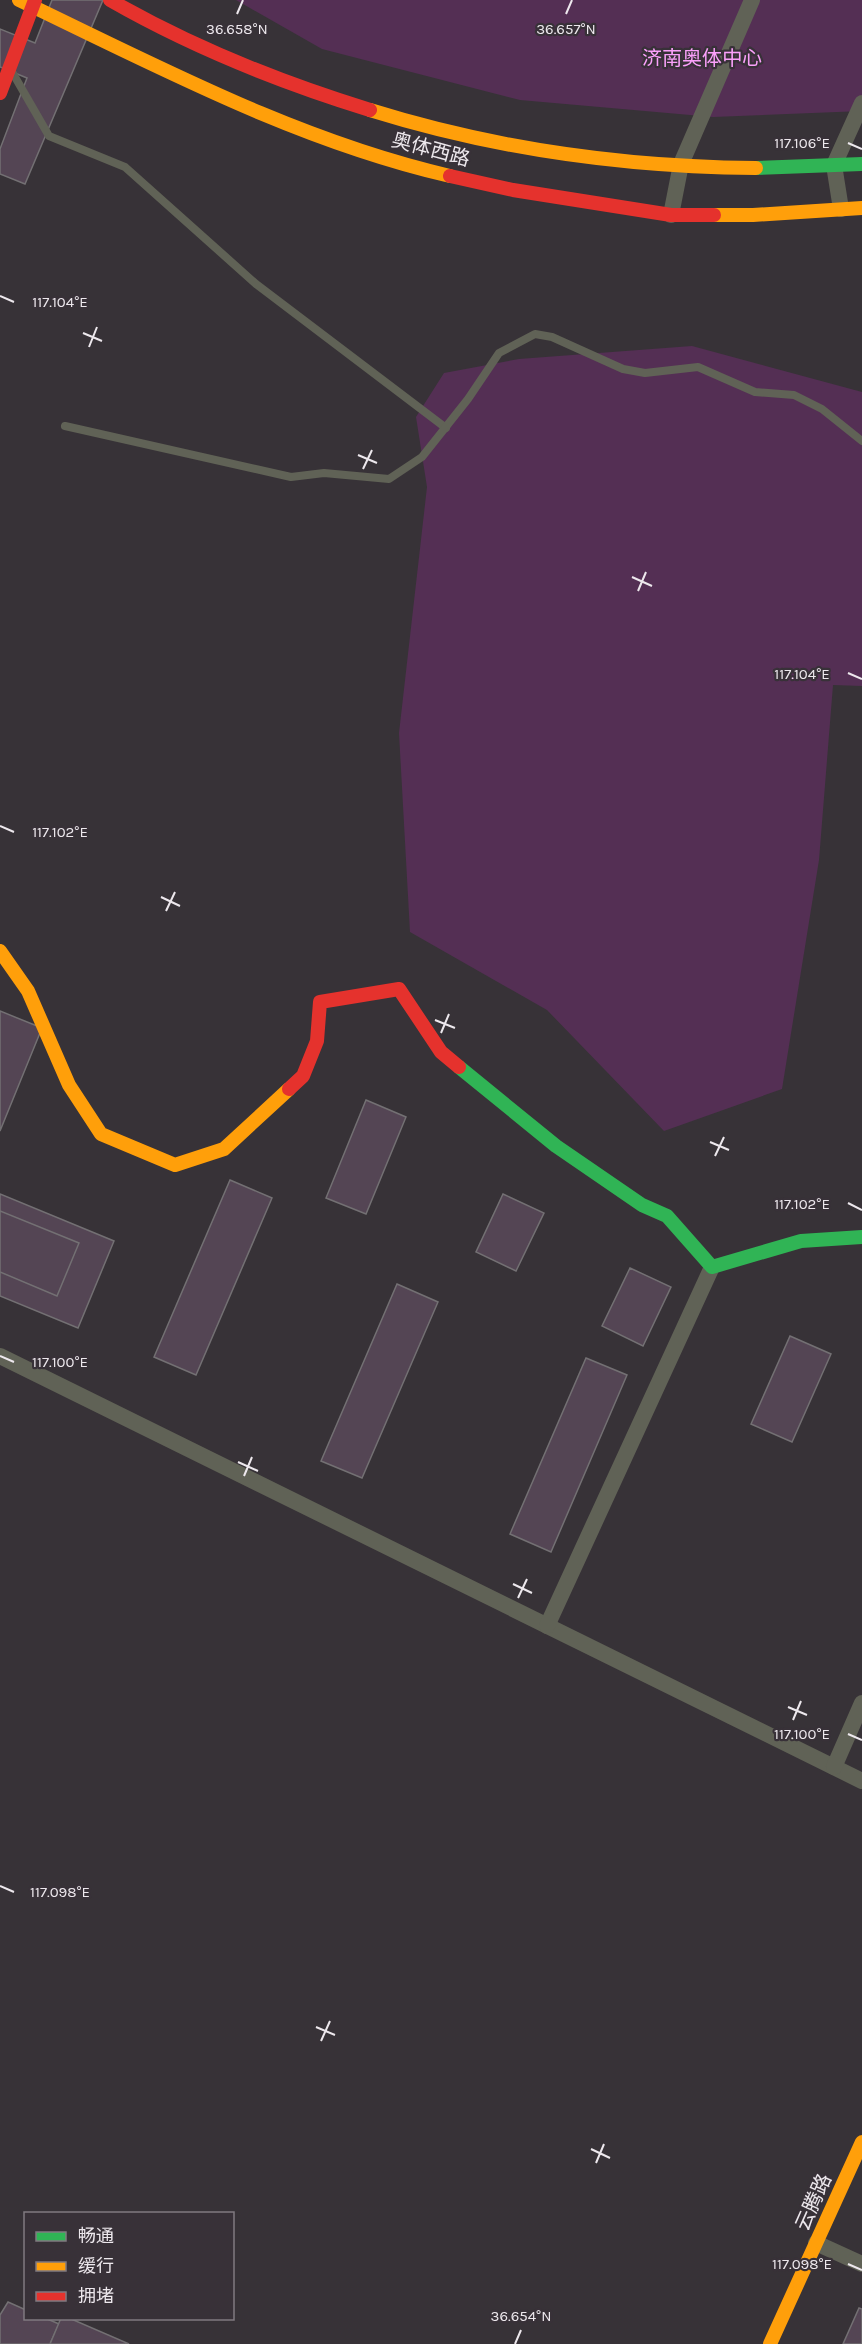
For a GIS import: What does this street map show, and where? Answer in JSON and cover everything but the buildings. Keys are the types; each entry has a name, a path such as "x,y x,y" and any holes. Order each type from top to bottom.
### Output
{"main road":[{"name":"奥体西路","path":"19,0 34,3 196,85 291,127 401,163 513,190 671,215 753,216 862,208"},
{"name":"奥体西路","path":"110,0 140,18 226,60 328,98 450,134 571,155 681,164 750,168 862,164"},
{"path":"0,93 34,3"},
{"path":"0,951 28,991 69,1085 101,1134 175,1165 224,1149 303,1076 317,1041 320,1002 399,988 441,1052 556,1146 642,1205 667,1216 712,1267 801,1241 862,1237"},
{"name":"云腾路","path":"771,2344 862,2142"}],"street":[{"path":"671,215 681,164 752,0"},
{"path":"841,209 834,165 862,103"},
{"path":"547,1626 712,1267"},
{"path":"0,1356 862,1781"},
{"path":"834,1767 862,1703"},
{"path":"816,2244 862,2264"}],"lane":[{"path":"10,67 50,136 125,167 256,284 446,428"},
{"path":"65,426 291,477 324,473 389,478 422,457 468,399 499,353 535,334 552,337 622,369 645,373 698,367 755,392 794,395 822,409 862,441"}],"green space":[{"name":"济南奥体中心","path":"236,0 862,0 862,111 713,117 520,100 322,49"},
{"path":"692,346 862,392 862,686 833,685 819,860 782,1089 664,1131 547,1010 410,932 399,733 427,487 416,417 444,373 519,359"}],"traffic: fast":[{"path":"756,168 862,164"},
{"path":"459,1067 556,1146 642,1205 667,1216 712,1267 801,1241 862,1237"}],"traffic: slow":[{"path":"19,0 177,76 284,123 394,161 450,176"},
{"path":"370,110 465,135 561,153 658,164 756,168"},
{"path":"714,215 753,215 862,208"},
{"path":"0,951 28,991 69,1085 101,1134 175,1165 224,1149 289,1089"},
{"path":"770,2344 862,2142"}],"traffic: jam":[{"path":"0,93 35,0"},
{"path":"110,0 172,33 237,62 303,88 370,110"},
{"path":"450,176 513,190 671,215 714,215"},
{"path":"289,1089 303,1076 317,1041 320,1002 399,989 441,1052 459,1067"}]}
